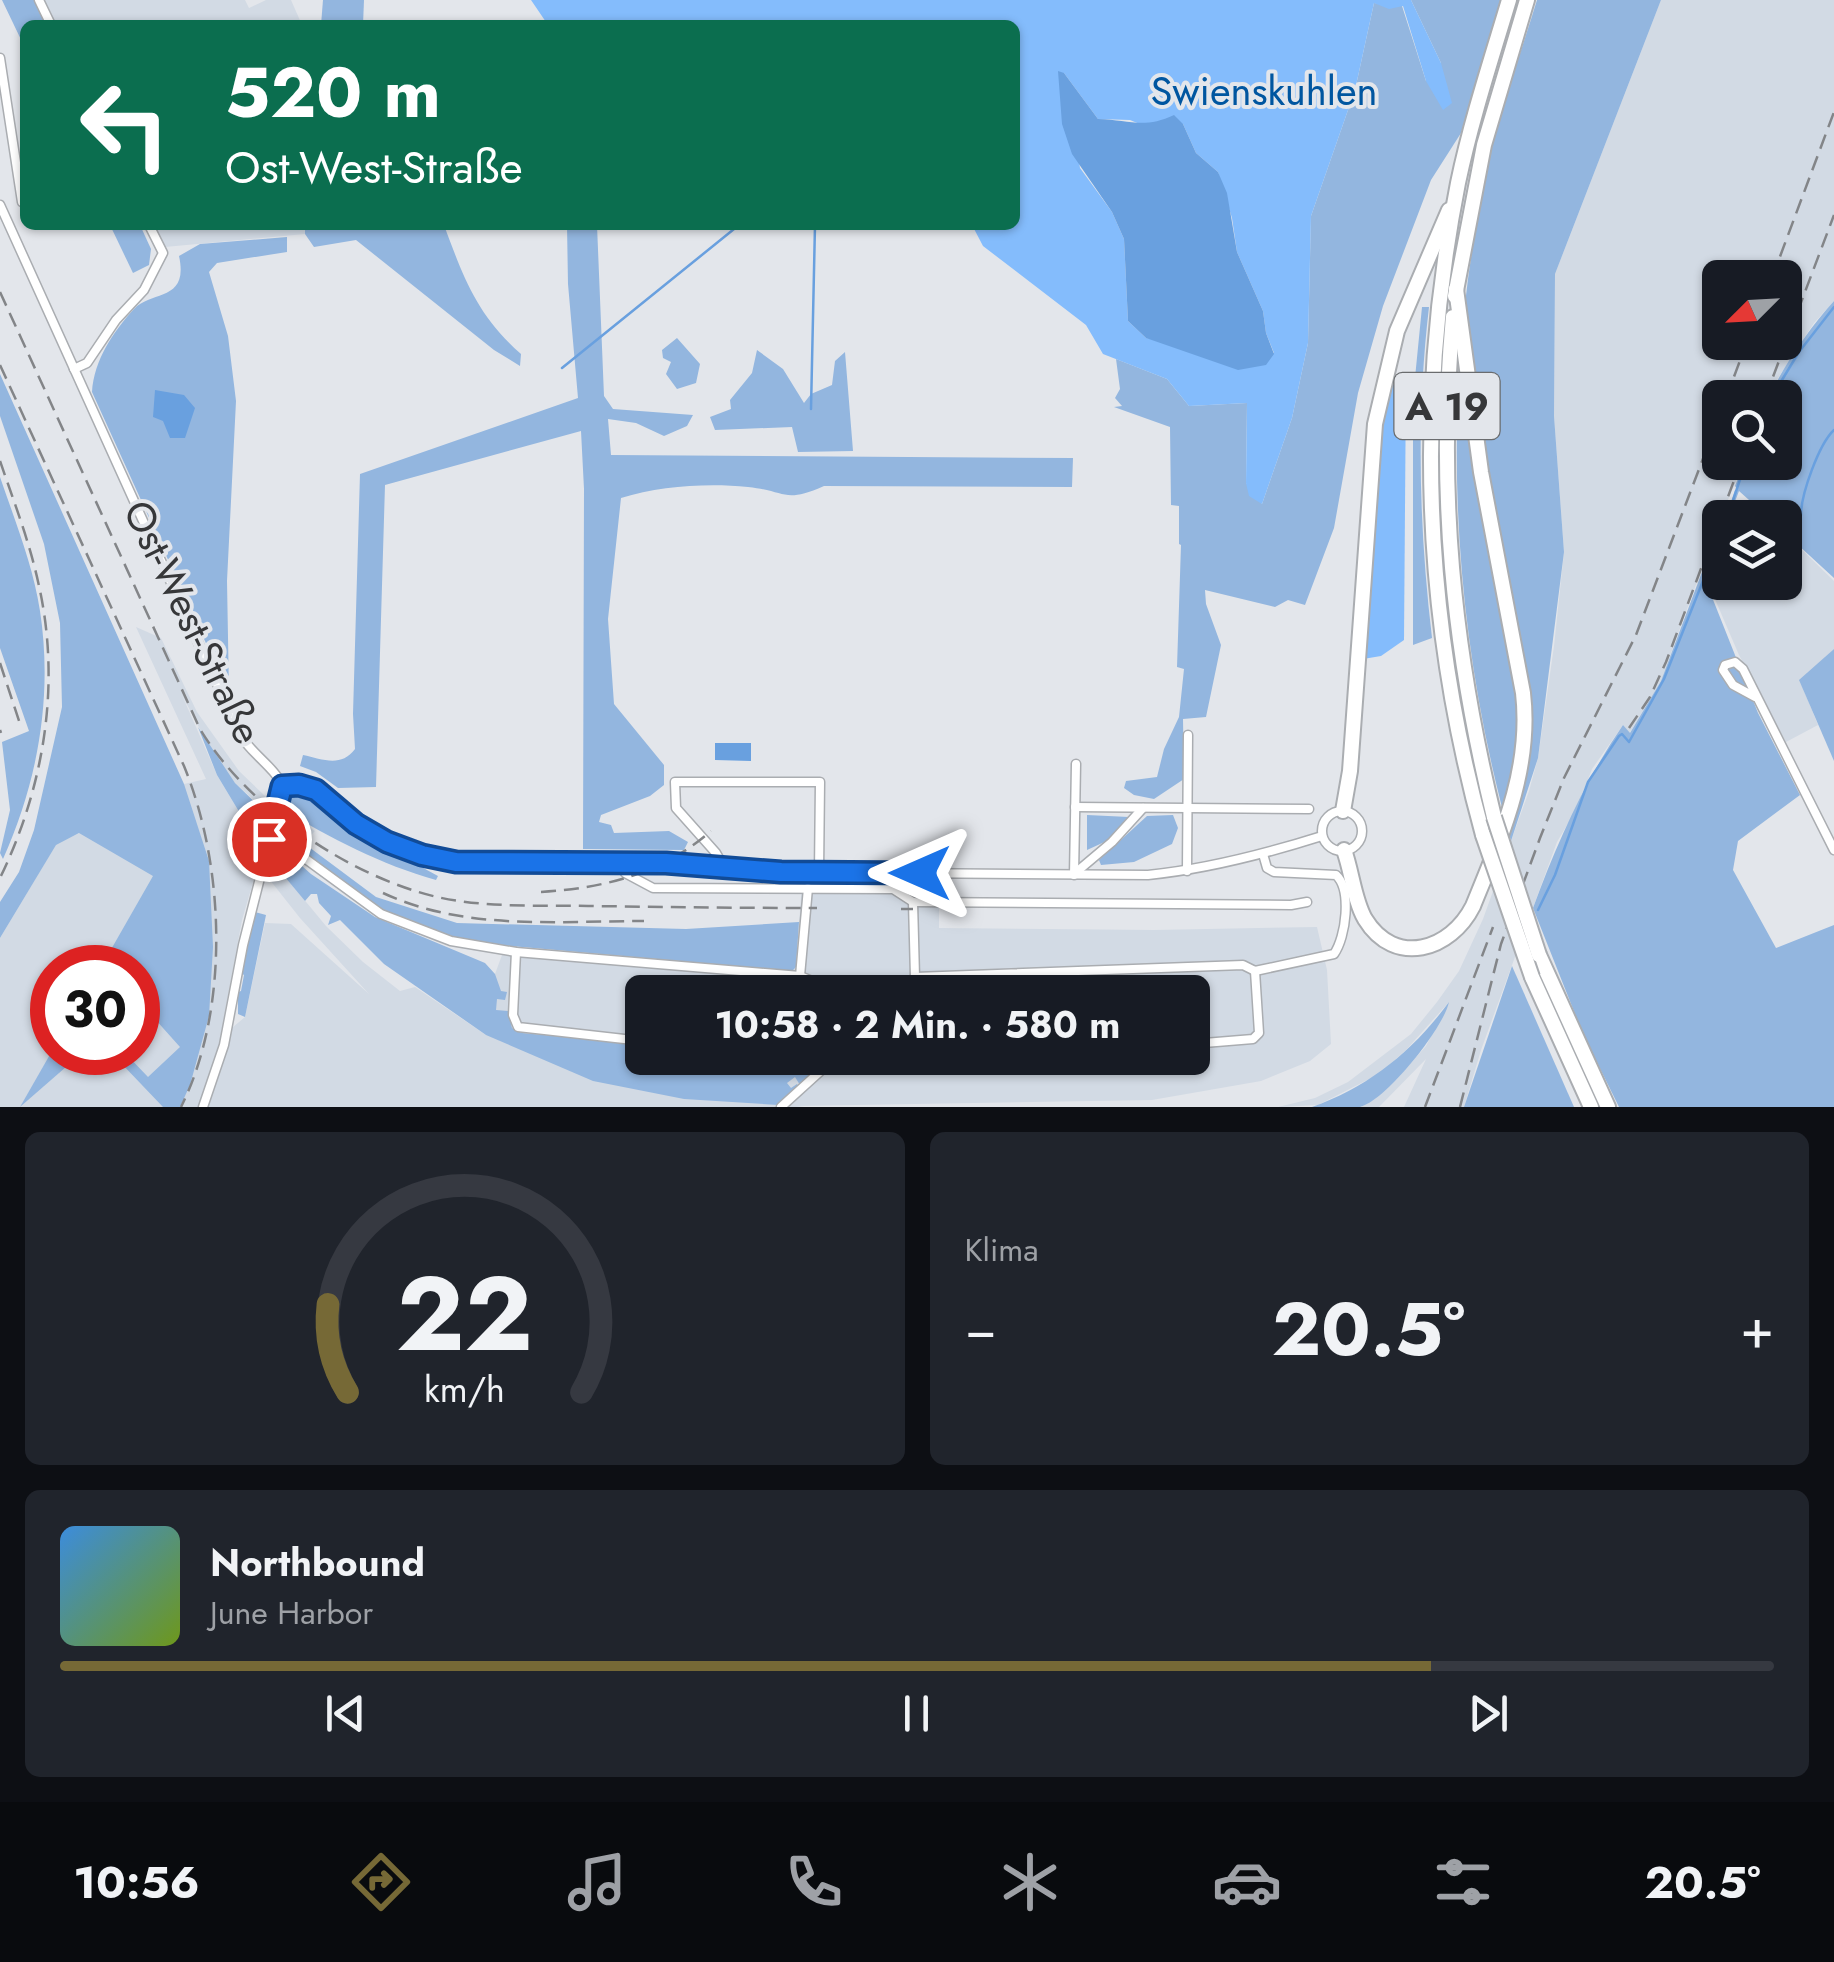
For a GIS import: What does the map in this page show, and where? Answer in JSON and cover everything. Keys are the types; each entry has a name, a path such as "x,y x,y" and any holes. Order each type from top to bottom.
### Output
{"highway":[{"name":"A 19","path":"1510,0 1456,196 1441,288 1430,469 1432,533 1450,689 1483,836 1532,977 1591,1107"},
{"name":"A 19","path":"1527,0 1484,145 1456,290 1446,449 1448,546 1464,682 1494,817 1540,955 1608,1107"},
{"path":"1344,811 1369,472 1378,405 1398,331 1438,230 1456,196"},
{"path":"1344,850 1360,910 1379,936 1409,948 1439,943 1465,922 1473,906 1523,766 1523,693 1478,454 1456,290"}],"street":[{"path":"0,58 20,189"},
{"name":"Ost-West-Straße","path":"0,205 239,733 281,780 224,1045 204,1107"},
{"path":"74,369 87,363 154,274 162,253 151,230"},
{"path":"1755,697 1727,680 1725,665 1741,665 1834,850"},
{"path":"1187,871 1188,734"},
{"path":"1074,875 1076,764"},
{"path":"723,866 676,808 675,782 820,782 820,872"},
{"path":"282,786 316,790 371,834 436,859 820,872 1148,875 1187,871 1264,854 1322,836"},
{"path":"1076,807 1309,809"},
{"path":"1074,875 1112,842 1142,808"},
{"path":"1344,811 1356,816 1362,828 1359,840 1344,850 1333,849 1322,836 1326,818 1344,811"},
{"path":"269,839 288,846 381,914 412,929 481,948 788,975"},
{"path":"970,975 1243,965 1255,971 1334,954 1341,941 1345,889 1336,874 1274,872 1266,868 1264,854"},
{"path":"623,864 625,873 653,888 893,889 913,902 1292,906 1307,902"},
{"path":"800,975 808,888"},
{"path":"913,902 915,975"},
{"path":"516,952 513,1015 518,1027 625,1039"},
{"path":"1210,1043 1253,1040 1259,1033 1255,971"},
{"path":"781,1107 814,1075"}],"shaded area":[{"path":"2,0 34,0 44,20 20,20 20,38"},
{"path":"43,0 245,0 249,8 266,0 291,0 300,20 53,20"},
{"path":"323,0 364,0 363,20 321,20"},
{"path":"1411,0 1501,0 1461,133 1431,180 1383,306 1358,393 1334,528 1305,605 1288,600 1275,607 1205,590 1221,645 1206,717 1183,719 1184,779 1154,799 1134,795 1124,788 1126,781 1157,777 1164,749 1179,717 1184,669 1177,667 1181,545 1179,506 1171,505 1170,427 1114,407 1122,406 1115,398 1120,389 1116,359 1167,379 1189,406 1247,403 1246,483 1262,504 1292,418 1308,343 1311,216 1355,90 1374,3 1402,6 1426,81 1441,63"},
{"path":"1537,0 1661,0 1555,274 1554,416 1564,552 1538,758 1511,841 1490,756 1463,584 1457,411 1474,238 1496,133"},
{"path":"1661,0 1834,0 1834,301 1802,341 1802,260 1702,260 1702,360 1790,360 1777,380 1702,380 1702,480 1737,480 1728,500 1702,500 1702,568 1661,681 1629,734 1623,725 1592,769 1577,808 1557,842 1464,1107 1404,1107 1426,1059 1379,1107 1361,1107 1396,1080 1426,1046 1449,1002 1379,1074 1318,1105 1278,1107 1315,1098 1348,1082 1411,1034 1459,971 1483,919 1538,758 1554,646 1564,552 1554,416 1555,274"},
{"path":"1058,71 1064,73 1098,119 1145,123 1174,115 1183,124 1196,153 1218,172 1227,193 1237,252 1263,311 1274,354 1266,365 1238,370 1146,338 1128,321 1124,239 1112,212 1072,154 1062,124"},
{"path":"112,230 142,230 151,249 149,265 133,273"},
{"path":"156,230 305,230 305,234 165,247"},
{"path":"305,230 446,230 483,310 521,354 520,366 494,350 356,240 314,247"},
{"path":"567,230 597,230 604,396 613,409 693,415 687,426 664,436 636,423 608,419 611,455 1073,458 1072,487 824,486 785,495 748,487 700,486 621,498 608,619 614,704 664,765 664,785 650,796 601,815 599,822 611,825 614,833 669,831 688,842 684,850 583,849 581,431 385,485 376,787 338,788 300,766 303,755 337,760 355,749 360,474 578,398"},
{"path":"287,237 287,252 217,263 209,272 228,336 236,401 227,581 229,694 92,392 101,358 119,327 134,309 167,293 179,281 179,256 200,244"},
{"path":"1834,301 1834,578 1802,549 1802,500 1749,500 1739,491 1736,500 1732,500 1738,490 1737,480 1802,480 1802,380 1778,380 1790,360 1802,360 1802,342"},
{"path":"1422,307 1429,307 1421,472 1432,638 1413,645 1413,398"},
{"path":"677,338 700,364 696,383 677,389 666,374 671,362 663,358 662,350"},
{"path":"757,350 783,369 804,403 811,394 832,385 835,361 845,352 853,451 798,452 792,427 715,430 710,417 731,409 730,400 752,373"},
{"path":"0,374 184,784 209,861 213,947 209,1016 180,1107 163,1107 132,1075 160,1075 160,1066 180,1047 160,1025 160,945 114,945 153,876 79,833 56,845 0,938 0,902 19,872 34,830 62,707 60,623 44,544 0,416"},
{"path":"155,390 184,395 195,408 185,438 170,438 163,421 153,417"},
{"path":"0,477 37,594 45,675 34,769 3,859 0,853 10,810 2,742 29,731 0,648"},
{"path":"1802,550 1834,581 1834,649 1800,681 1818,725 1786,742 1739,655 1715,600 1802,600"},
{"path":"1702,572 1702,600 1713,600 1758,713 1800,795 1738,841 1733,870 1776,948 1834,925 1834,1107 1619,1107 1583,1034 1533,908 1596,768 1623,725 1630,733 1661,681"},
{"path":"136,627 161,638 197,712 239,771 266,797 315,831 302,844 235,783 214,756 182,695 217,775 259,845 326,926 400,991 415,987 486,1035 495,974 505,947 796,967 802,883 925,888 925,897 939,899 939,928 1317,927 1327,970 1331,1044 1310,1061 1261,1081 1152,1100 796,1106 804,1107 0,1107 0,938 56,844 184,784 206,779","holes":["258,865 369,994 291,924 265,923 245,1017 220,1038 242,920"]},
{"path":"1834,649 1834,761 1799,680"},
{"path":"198,727 235,783 265,812 259,845 217,775"},
{"path":"715,743 751,743 751,761 715,760"},
{"path":"297,793 313,795 355,831 438,876 436,880 357,850 282,809"},
{"path":"1087,815 1129,817 1111,839 1087,850"},
{"path":"1173,815 1178,828 1172,844 1134,862 1101,865 1099,860 1147,816"},
{"path":"278,824 376,897 457,923 686,929 799,922 796,967 792,971 466,942 410,924 375,907 281,838"},
{"path":"279,850 285,851 311,874 375,917 485,963 495,974 501,991 507,992 505,1000 497,999 496,1010 508,1011 512,1028 522,1033 625,1042 625,1075 811,1075 800,1085 795,1077 787,1083 791,1088 798,1086 778,1105 684,1099 593,1081 486,1035 384,964 340,920 328,925 331,916 319,903 317,894 311,894 305,901 270,859"},
{"path":"255,912 266,915 245,1017 238,1014 238,992"},
{"path":"1512,966 1574,1107 1464,1107"},
{"path":"1449,1002 1437,1028 1413,1061 1371,1102 1360,1107 1312,1107 1353,1089 1389,1065 1421,1036"},
{"path":"38,1075 57,1075 20,1107"}],"green space":[{"name":"Swienskuhlen","path":"531,0 1411,0 1441,63 1452,103 1443,110 1426,81 1403,6 1389,9 1374,3 1355,90 1311,216 1308,343 1292,418 1262,504 1249,496 1246,483 1247,403 1189,406 1167,379 1103,354 1086,325 983,246 975,230 1020,230 1020,20 545,20","holes":["1064,73 1098,119 1130,120 1142,125 1183,124 1196,153 1218,172 1237,252 1263,311 1274,353 1146,338 1128,321 1124,239 1112,212 1080,168"]},
{"path":"1406,377 1404,640 1381,656 1363,659 1387,389"}],"waterway":[{"path":"562,368 733,230"},
{"path":"811,409 815,230"},
{"path":"1782,380 1834,307"},
{"path":"1802,508 1812,470 1834,430"},
{"path":"1733,500 1740,480"},
{"path":"1538,910 1555,875 1588,782 1619,736 1622,734 1629,742 1664,679 1702,583"}],"railway":[{"path":"1779,260 1834,112"},
{"path":"1772,380 1834,215"},
{"path":"0,292 200,729 220,758 272,811 335,855 369,873 456,901 817,908"},
{"path":"1733,380 1740,360"},
{"path":"0,365 184,766 198,805 214,892 214,982 197,1068 181,1107"},
{"path":"0,461 35,570 48,661 48,698 37,772 28,808 0,878"},
{"path":"1460,1107 1501,944 1540,838 1564,778 1636,635 1702,461"},
{"path":"1629,728 1650,697 1666,662 1734,480"},
{"path":"0,663 21,727"},
{"path":"541,892 587,887 631,876 673,858 711,831"},
{"path":"383,893 414,905 478,919 644,921"},
{"path":"901,909 913,909"},
{"path":"1425,1107 1493,927"}],"route":[{"path":"269,839 282,786 299,785 316,790 356,824 387,842 456,862 693,864 781,872 920,873"}]}
